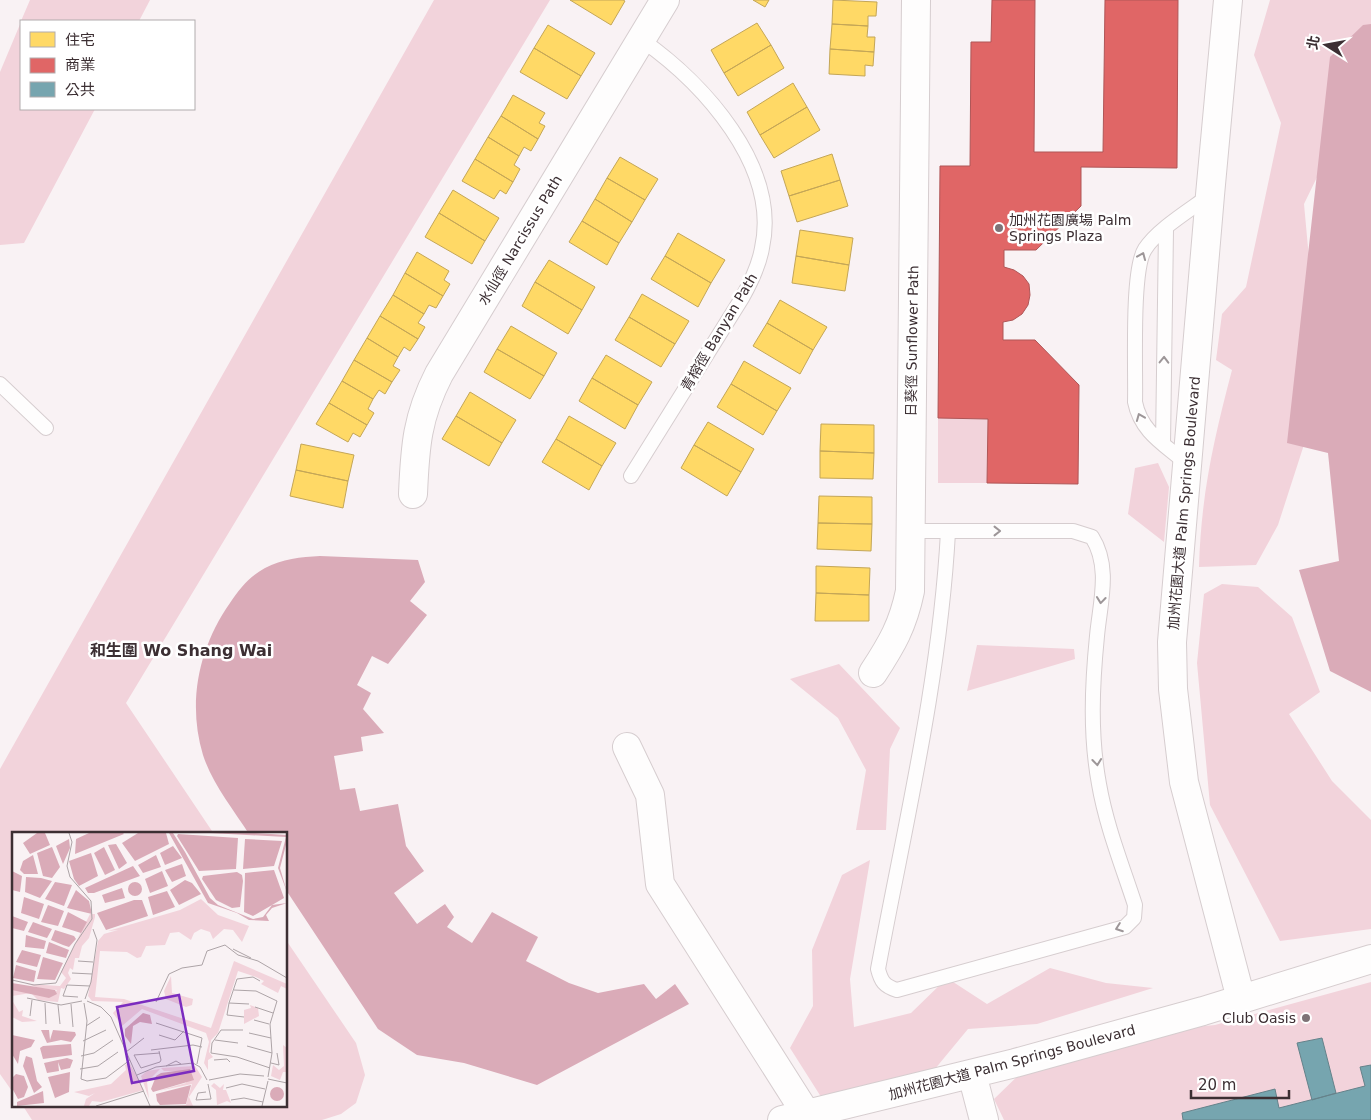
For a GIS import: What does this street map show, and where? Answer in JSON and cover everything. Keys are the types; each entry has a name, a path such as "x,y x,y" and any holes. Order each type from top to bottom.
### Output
{"street":[{"name":"水仙徑 Narcissus Path","path":"413,494 416,439 420,417 428,395 666,0"},
{"name":"日葵徑 Sunflower Path","path":"873,672 894,641 910,591 916,0"},
{"name":"加州花園大道 Palm Springs Boulevard","path":"1228,0 1186,463 1172,642 1177,736 1194,828 1241,999"},
{"path":"627,747 650,795 660,884 795,1118"},
{"name":"加州花園大道 Palm Springs Boulevard","path":"795,1118 972,1074 1241,999 1371,959"},
{"path":"972,1074 984,1120"}],"lane":[{"name":"青榕徑 Banyan Path","path":"631,476 742,298 755,273 763,247 765,220 761,192 736,136 694,82 669,59 642,40"},
{"path":"1186,463 1142,424 1135,402 1137,271 1145,249 1210,195"},
{"path":"1163,444 1166,230"},
{"path":"0,384 46,428"},
{"path":"910,531 1072,531 1092,537 1101,551 1104,573 1092,679 1093,722 1099,785 1135,905 1134,918 1125,927 897,990 888,987 880,980 878,969 924,735 944,606 948,532"}],"shaded area":[{"path":"30,0 150,0 140,20 21,20"},
{"path":"434,0 550,0 126,703 213,832 12,832 12,1091 0,1074 0,769"},
{"path":"1270,0 1371,0 1371,87 1352,105 1304,204 1315,324 1311,423 1278,525 1256,565 1199,567 1202,515 1210,467 1232,370 1216,360 1222,314 1246,287 1281,123 1254,55"},
{"path":"20,24 20,110 94,110 24,243 0,245 0,72"},
{"path":"1371,24 1371,692 1330,671 1299,570 1339,561 1328,453 1287,443 1330,57 1363,25"},
{"path":"938,418 988,419 987,483 938,483"},
{"path":"1158,463 1169,487 1164,542 1128,514 1135,468"},
{"path":"306,557 418,560 425,582 410,601 427,615 388,664 372,656 357,685 371,693 363,709 384,733 361,737 363,751 334,756 340,790 355,788 360,811 398,804 406,846 424,871 394,893 417,924 445,904 454,917 447,927 472,943 492,912 538,937 526,961 569,983 598,993 644,984 656,999 675,984 689,1004 537,1085 464,1063 417,1055 378,1029 288,893 288,832 248,832 212,776 203,755 198,735 196,695 199,676 210,638 219,620 241,588 260,571 278,562"},
{"path":"1222,584 1258,587 1292,617 1320,692 1289,714 1332,781 1371,820 1371,929 1280,941 1210,805 1197,663 1204,594"},
{"path":"977,645 1074,649 1075,659 967,691"},
{"path":"839,664 900,728 890,749 886,830 856,830 866,770 838,718 790,679"},
{"path":"870,860 850,979 854,1027 911,1013 947,978 987,1004 1050,968 1106,983 1153,988 1037,1024 968,1029 925,1081 830,1111 790,1048 813,1006 812,950 842,875"},
{"path":"288,943 356,1043 365,1075 356,1103 341,1114 322,1120 32,1120 24,1108 288,1108"},
{"name":"Club Oasis","path":"1371,982 1371,1120 1004,1120 994,1099 1030,1064 1173,1029 1215,1025"}],"building: 住宅":[{"path":"570,0 623,0 625,1 611,25"},
{"path":"753,0 769,0 765,7"},
{"path":"833,0 877,2 876,16 868,16 868,26 832,24"},
{"path":"757,23 771,45 724,73 711,50"},
{"path":"832,24 868,26 867,37 875,37 874,52 830,49"},
{"path":"548,25 595,53 581,76 534,48"},
{"path":"771,45 784,68 738,96 724,73"},
{"path":"534,48 581,76 567,99 520,72"},
{"path":"830,49 874,52 873,66 865,65 865,76 829,74"},
{"path":"793,83 807,107 760,135 747,112"},
{"path":"513,95 545,113 539,123 545,126 538,139 501,116"},
{"path":"807,107 820,130 774,158 760,135"},
{"path":"501,116 538,139 531,151 524,147 519,156 488,137"},
{"path":"488,137 519,156 514,165 520,169 513,182 475,159"},
{"path":"832,154 840,180 789,196 781,171"},
{"path":"620,157 658,179 645,200 607,178"},
{"path":"475,159 513,182 506,194 500,190 494,199 462,181"},
{"path":"607,178 645,200 632,222 595,199"},
{"path":"840,180 848,206 797,222 789,196"},
{"path":"453,190 499,218 485,241 439,213"},
{"path":"595,199 632,222 619,243 582,221"},
{"path":"439,213 485,241 472,264 425,237"},
{"path":"582,221 619,243 607,265 569,242"},
{"path":"800,230 853,238 849,265 796,256"},
{"path":"678,233 725,260 711,283 665,256"},
{"path":"417,252 449,271 444,280 450,284 443,296 405,273"},
{"path":"665,256 711,283 698,307 651,279"},
{"path":"796,256 849,265 845,291 792,283"},
{"path":"549,260 595,287 582,310 535,282"},
{"path":"405,273 443,296 436,308 429,305 424,314 393,295"},
{"path":"535,282 582,310 568,334 522,306"},
{"path":"642,294 689,321 675,344 629,317"},
{"path":"393,295 424,314 418,323 425,327 418,339 380,316"},
{"path":"780,300 827,327 813,350 767,323"},
{"path":"380,316 418,339 410,351 404,347 398,357 367,338"},
{"path":"629,317 675,344 661,367 615,340"},
{"path":"767,323 813,350 800,374 753,346"},
{"path":"511,326 557,353 544,376 497,349"},
{"path":"367,338 398,357 393,366 400,370 392,382 354,360"},
{"path":"497,349 544,376 530,399 484,372"},
{"path":"606,355 652,382 638,405 592,378"},
{"path":"354,360 392,382 385,394 379,390 373,399 342,381"},
{"path":"744,361 791,388 777,411 731,384"},
{"path":"592,378 638,405 625,429 579,401"},
{"path":"342,381 373,399 368,409 374,413 367,425 329,403"},
{"path":"731,384 777,411 763,435 717,407"},
{"path":"470,392 516,420 502,443 456,416"},
{"path":"329,403 367,425 360,437 353,433 348,442 316,424"},
{"path":"456,416 502,443 489,466 442,439"},
{"path":"569,416 616,443 602,466 556,439"},
{"path":"708,422 754,449 741,472 694,445"},
{"path":"821,424 874,425 874,453 820,451"},
{"path":"556,439 602,466 589,490 542,462"},
{"path":"301,444 354,455 348,481 296,470"},
{"path":"694,445 741,472 727,496 681,468"},
{"path":"820,451 874,453 873,479 820,478"},
{"path":"296,470 348,481 343,508 290,496"},
{"path":"819,496 872,497 872,524 818,523"},
{"path":"818,523 872,524 871,551 817,549"},
{"path":"816,566 870,568 869,595 816,593"},
{"path":"816,593 869,595 869,621 815,621"}],"building: 商業":[{"name":"加州花園廣場 Palm Springs Plaza","path":"992,0 1035,0 1034,152 1103,152 1105,0 1178,0 1177,168 1081,167 1081,206 1036,250 1004,250 1004,267 1014,270 1023,276 1029,284 1030,295 1028,305 1022,314 1013,320 1003,322 1003,340 1035,340 1079,385 1078,484 987,483 988,419 938,418 940,166 970,166 971,42 991,42"}],"building: 公共":[{"path":"1322,1038 1336,1093 1312,1100 1297,1043"},
{"path":"1371,1065 1371,1120 1183,1120 1182,1113 1275,1089 1279,1108 1365,1086 1360,1067"}],"place":[{"name":"加州花園廣場 Palm Springs Plaza","path":"999,228"},
{"name":"Club Oasis","path":"1306,1018"}],"district":[{"name":"和生圍 Wo Shang Wai","path":"181,650"}]}
